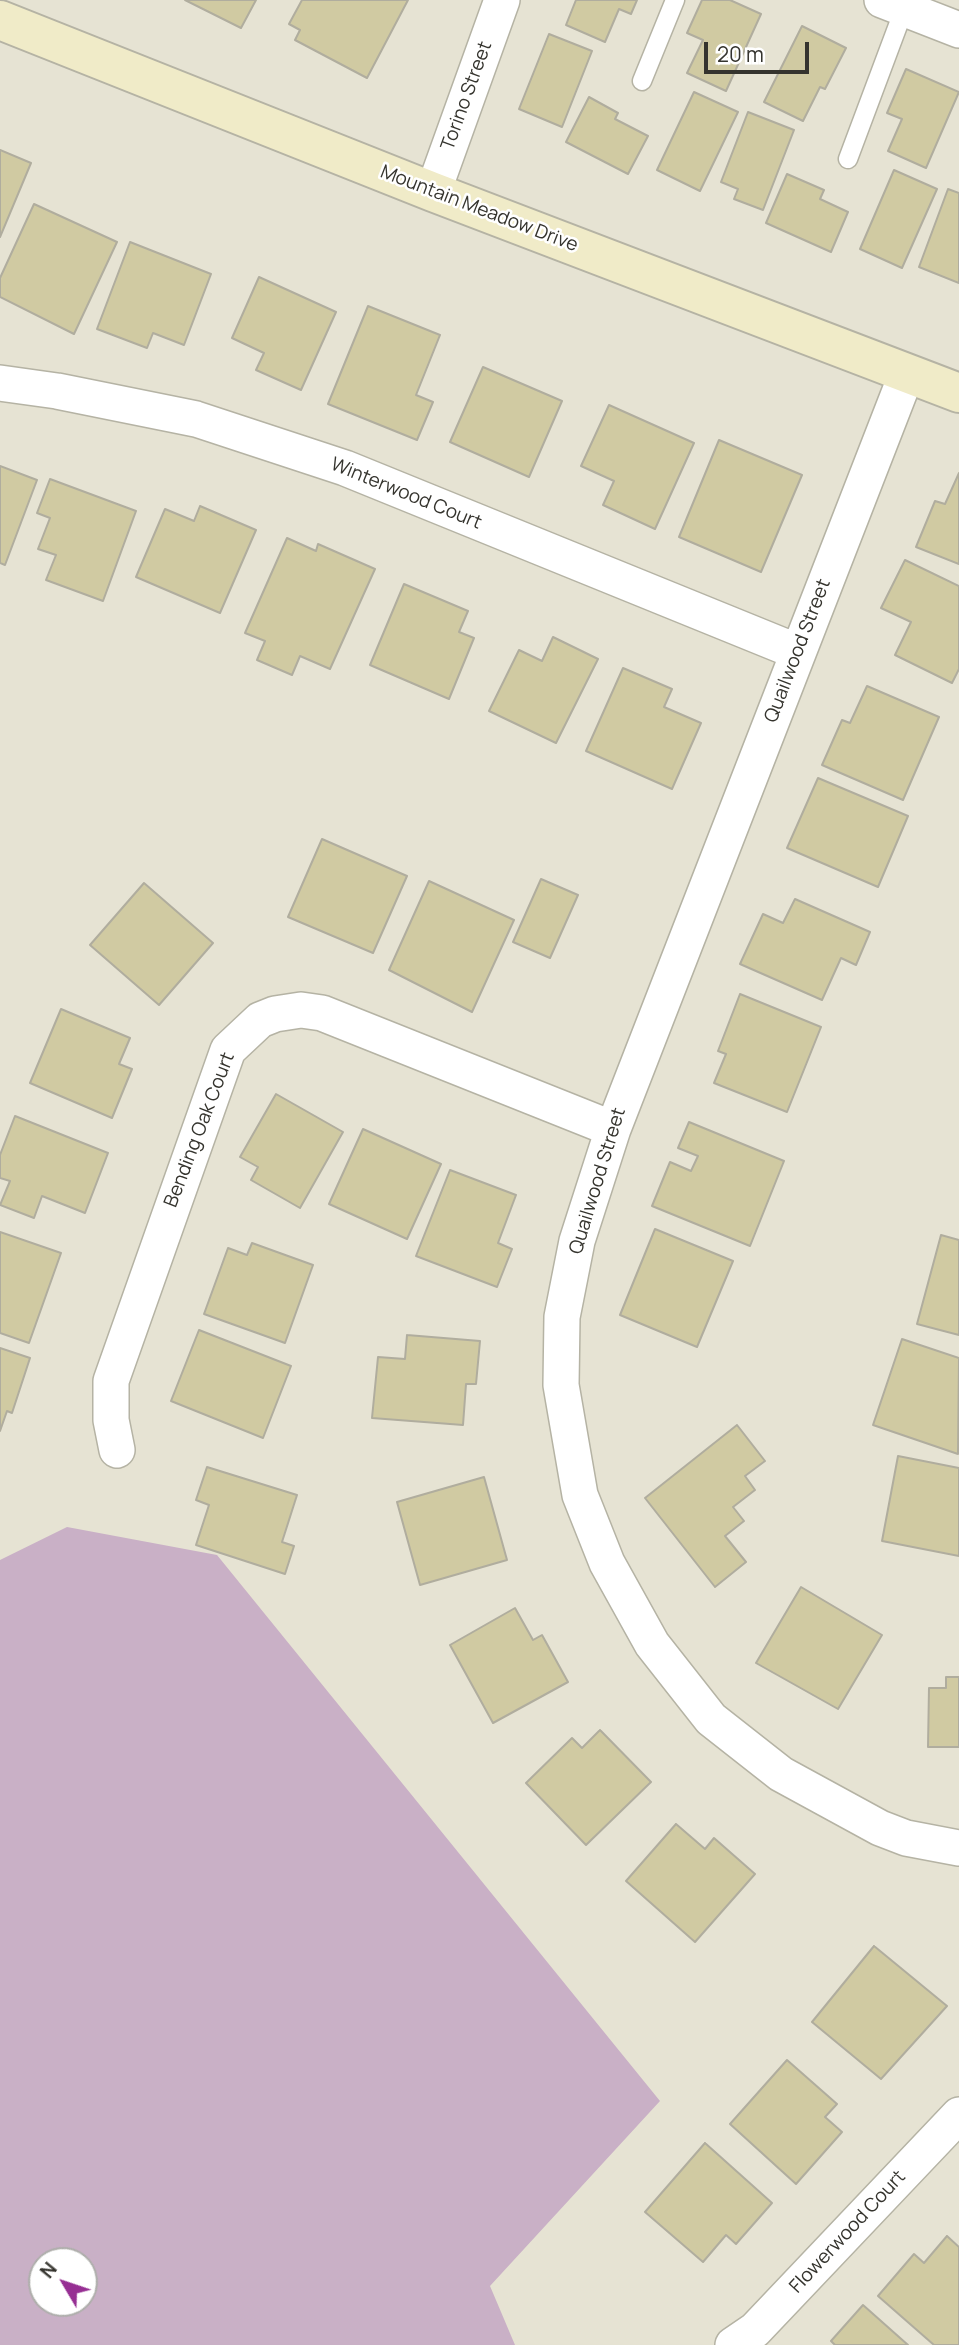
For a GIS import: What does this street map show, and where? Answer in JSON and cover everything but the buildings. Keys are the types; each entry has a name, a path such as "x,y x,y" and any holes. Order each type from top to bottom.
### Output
{"street":[{"name":"Torino Street","path":"433,192 502,0"},
{"path":"898,3 959,30"},
{"name":"Mountain Meadow Drive","path":"0,20 433,192 959,393"},
{"name":"Quailwood Street","path":"907,373 613,1129 577,1241 562,1317 561,1385 580,1495 607,1563 652,1644 712,1719 781,1774 880,1828 906,1838 959,1848"},
{"name":"Winterwood Court","path":"0,383 57,391 196,419 333,464 798,652"},
{"name":"Bending Oak Court","path":"117,1450 108,1394 115,1368 228,1050 260,1020 275,1014 301,1010 322,1013 613,1129"},
{"name":"Flowerwood Court","path":"733,2345 755,2330 959,2115"}],"lane":[{"path":"642,81 675,0"},
{"path":"848,159 898,3"}],"shaded area":[{"path":"67,1527 217,1555 660,2101 490,2286 515,2345 0,2345 0,1560"}]}
